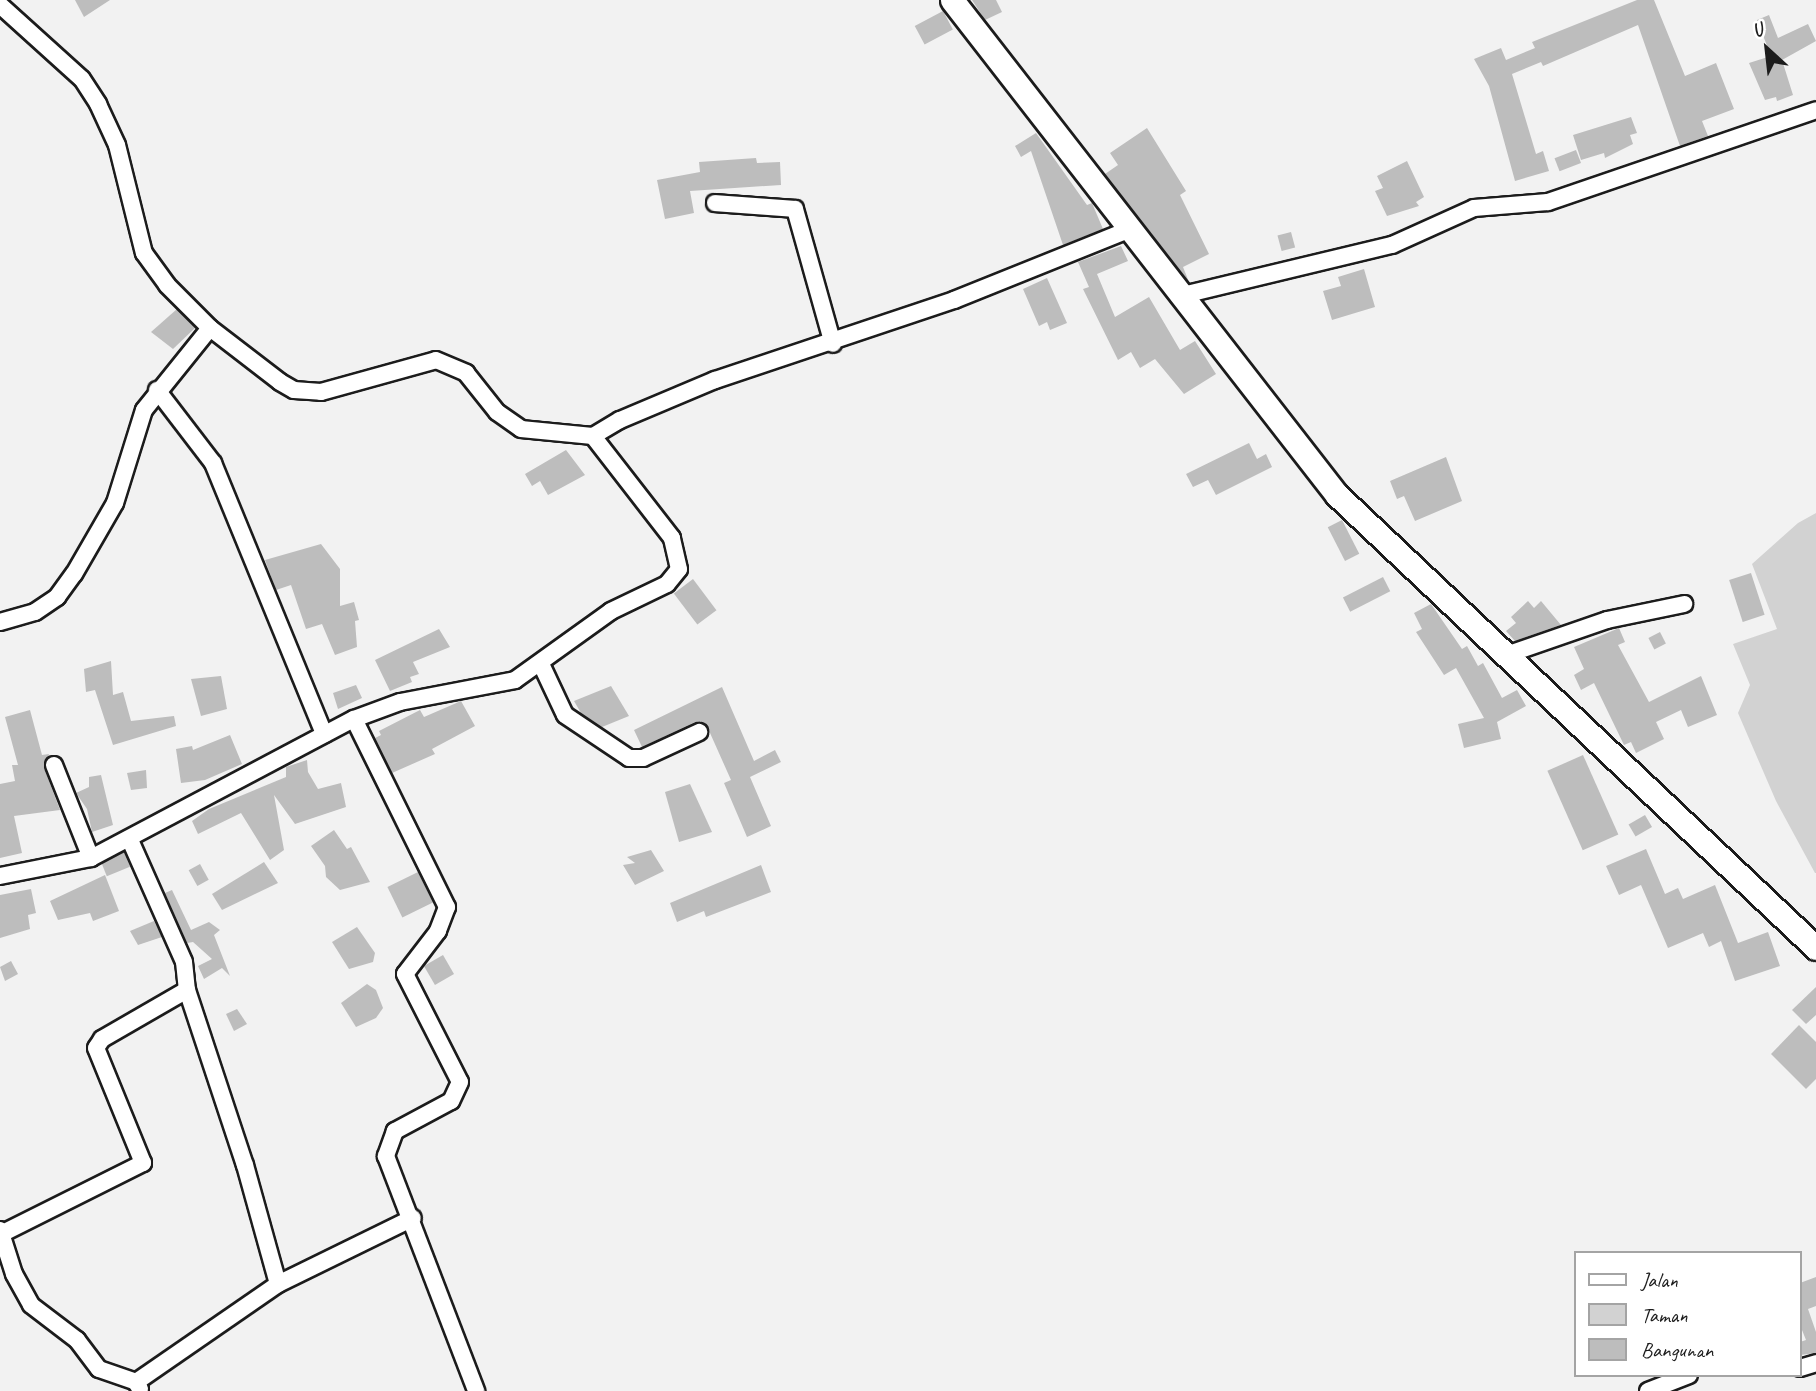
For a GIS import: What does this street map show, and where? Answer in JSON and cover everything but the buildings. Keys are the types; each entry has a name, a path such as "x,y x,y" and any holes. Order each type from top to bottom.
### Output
{"main road":[{"path":"952,0 1133,228 1179,296 1337,495 1816,948"}],"street":[{"path":"0,5 82,79 93,96 117,145 144,253 167,285 209,328 294,390 321,393 436,360 466,373 497,412 521,429 593,436 669,397 833,344 1133,228"},
{"path":"1179,296 1270,272 1392,245 1474,208 1548,202 1816,110"},
{"path":"715,203 795,209 833,344"},
{"path":"0,622 34,611 57,597 102,533 115,503 135,427 158,390 209,328"},
{"path":"158,390 214,463 324,734"},
{"path":"0,876 91,858 130,840 354,719 400,702 515,680 541,664 611,611 667,584 679,569 672,538 593,436"},
{"path":"1506,655 1607,620 1684,604"},
{"path":"541,664 565,715 629,758 643,758 699,732"},
{"path":"354,719 447,907 438,931 405,974 460,1082 451,1101 396,1131 388,1143 386,1156 413,1219 476,1391"},
{"path":"54,765 91,858"},
{"path":"130,840 184,962 187,990 246,1165 278,1284"},
{"path":"187,990 102,1039 96,1048 142,1156 140,1168 1,1232 18,1283 31,1305 77,1340 105,1374 138,1386 278,1284 413,1219"},
{"path":"1648,1391 1684,1377"}],"green space":[{"path":"1816,513 1815,873 1776,801 1738,713 1750,685 1733,644 1777,629 1752,564 1798,523"}]}
